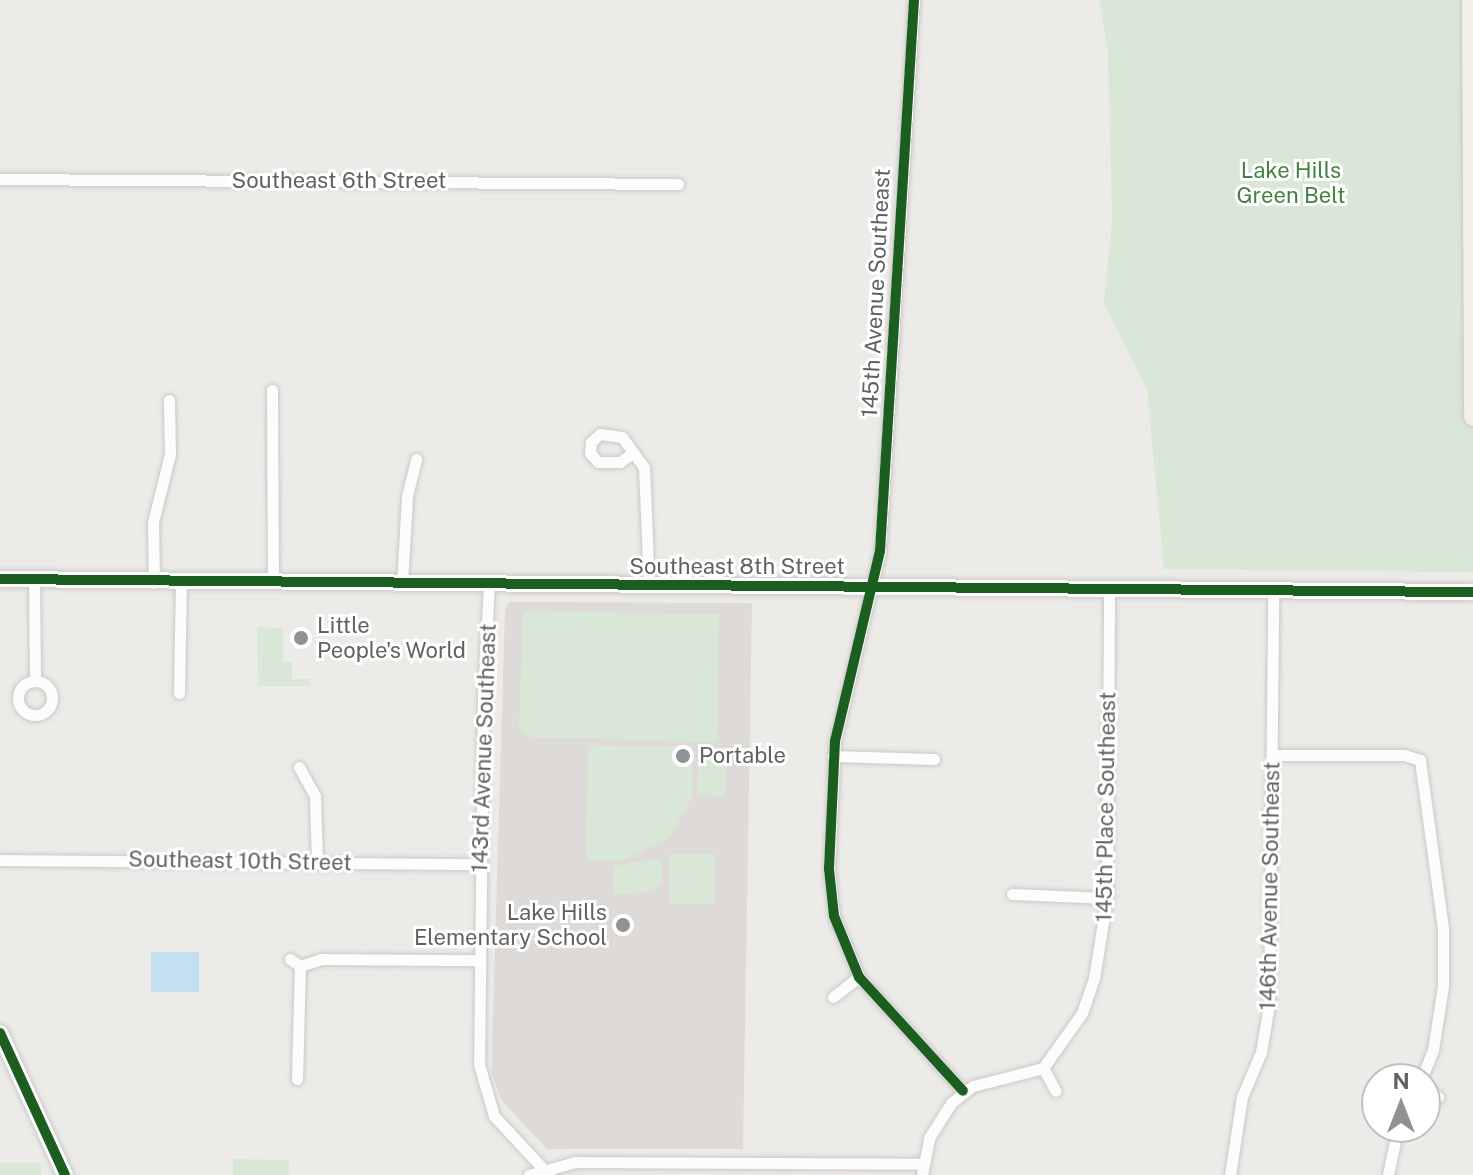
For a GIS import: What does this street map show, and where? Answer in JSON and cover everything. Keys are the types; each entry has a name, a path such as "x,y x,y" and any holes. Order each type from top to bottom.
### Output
{"main road":[{"path":"1471,0 1473,417"}],"street":[{"name":"145th Avenue Southeast","path":"859,977 830,895 833,756 875,589 914,0"},
{"name":"Southeast 6th Street","path":"0,179 678,184"},
{"path":"272,390 273,583"},
{"path":"154,583 153,522 170,454 169,400"},
{"path":"631,454 648,479 649,587"},
{"path":"402,584 407,496 416,459"},
{"name":"Southeast 8th Street","path":"0,579 154,583 1473,592"},
{"path":"34,580 35,681"},
{"path":"179,693 181,583"},
{"name":"143rd Avenue Southeast","path":"489,585 478,960 484,1093 506,1132 547,1173"},
{"name":"145th Place Southeast","path":"1043,1068 1082,1013 1103,940 1107,898 1109,590"},
{"name":"146th Avenue Southeast","path":"1230,1175 1242,1097 1267,1028 1273,591"},
{"path":"1273,755 1423,756 1443,929 1443,986 1433,1050 1428,1063"},
{"path":"833,756 934,759"},
{"path":"299,767 315,796 317,863"},
{"name":"Southeast 10th Street","path":"0,860 480,864"},
{"path":"1012,894 1107,898"},
{"path":"297,1079 295,963 321,959 478,960"},
{"path":"833,997 859,977 963,1091"},
{"path":"0,1033 65,1175"},
{"path":"529,1175 547,1173 575,1162 746,1170 921,1170 941,1114 963,1091 1043,1068 1056,1091"},
{"path":"1388,1175 1395,1143"}],"shaded area":[{"name":"Lake Hills Elementary School","path":"509,602 752,603 743,1149 547,1149 502,1101 492,1074 492,1046 505,611"}],"green space":[{"name":"Lake Hills Green Belt","path":"1099,0 1473,0 1473,572 1164,569 1147,389 1104,303 1112,221 1108,52"},
{"path":"523,611 719,614 717,742 528,737 519,729"},
{"path":"257,627 283,628 283,661 292,662 292,679 310,679 310,686 258,686"},
{"path":"588,745 693,746 692,797 669,839 624,860 586,860"},
{"path":"698,753 727,754 726,796 697,795"},
{"path":"669,854 715,854 715,904 669,904"},
{"path":"662,860 662,883 654,891 613,895 613,866"},
{"path":"233,1159 289,1160 289,1175 233,1175"},
{"path":"0,1163 41,1163 41,1175 0,1175"}],"water":[{"path":"151,952 199,952 199,992 151,992"}],"cycle path":[{"path":"914,0 880,551 835,741 829,869 834,916 859,977 963,1091"},
{"path":"0,579 1473,592"},
{"path":"0,1033 65,1175"}],"place":[{"name":"Little People's World","path":"301,638"},
{"name":"Portable","path":"683,756"},
{"name":"Lake Hills Elementary School","path":"623,925"}]}
